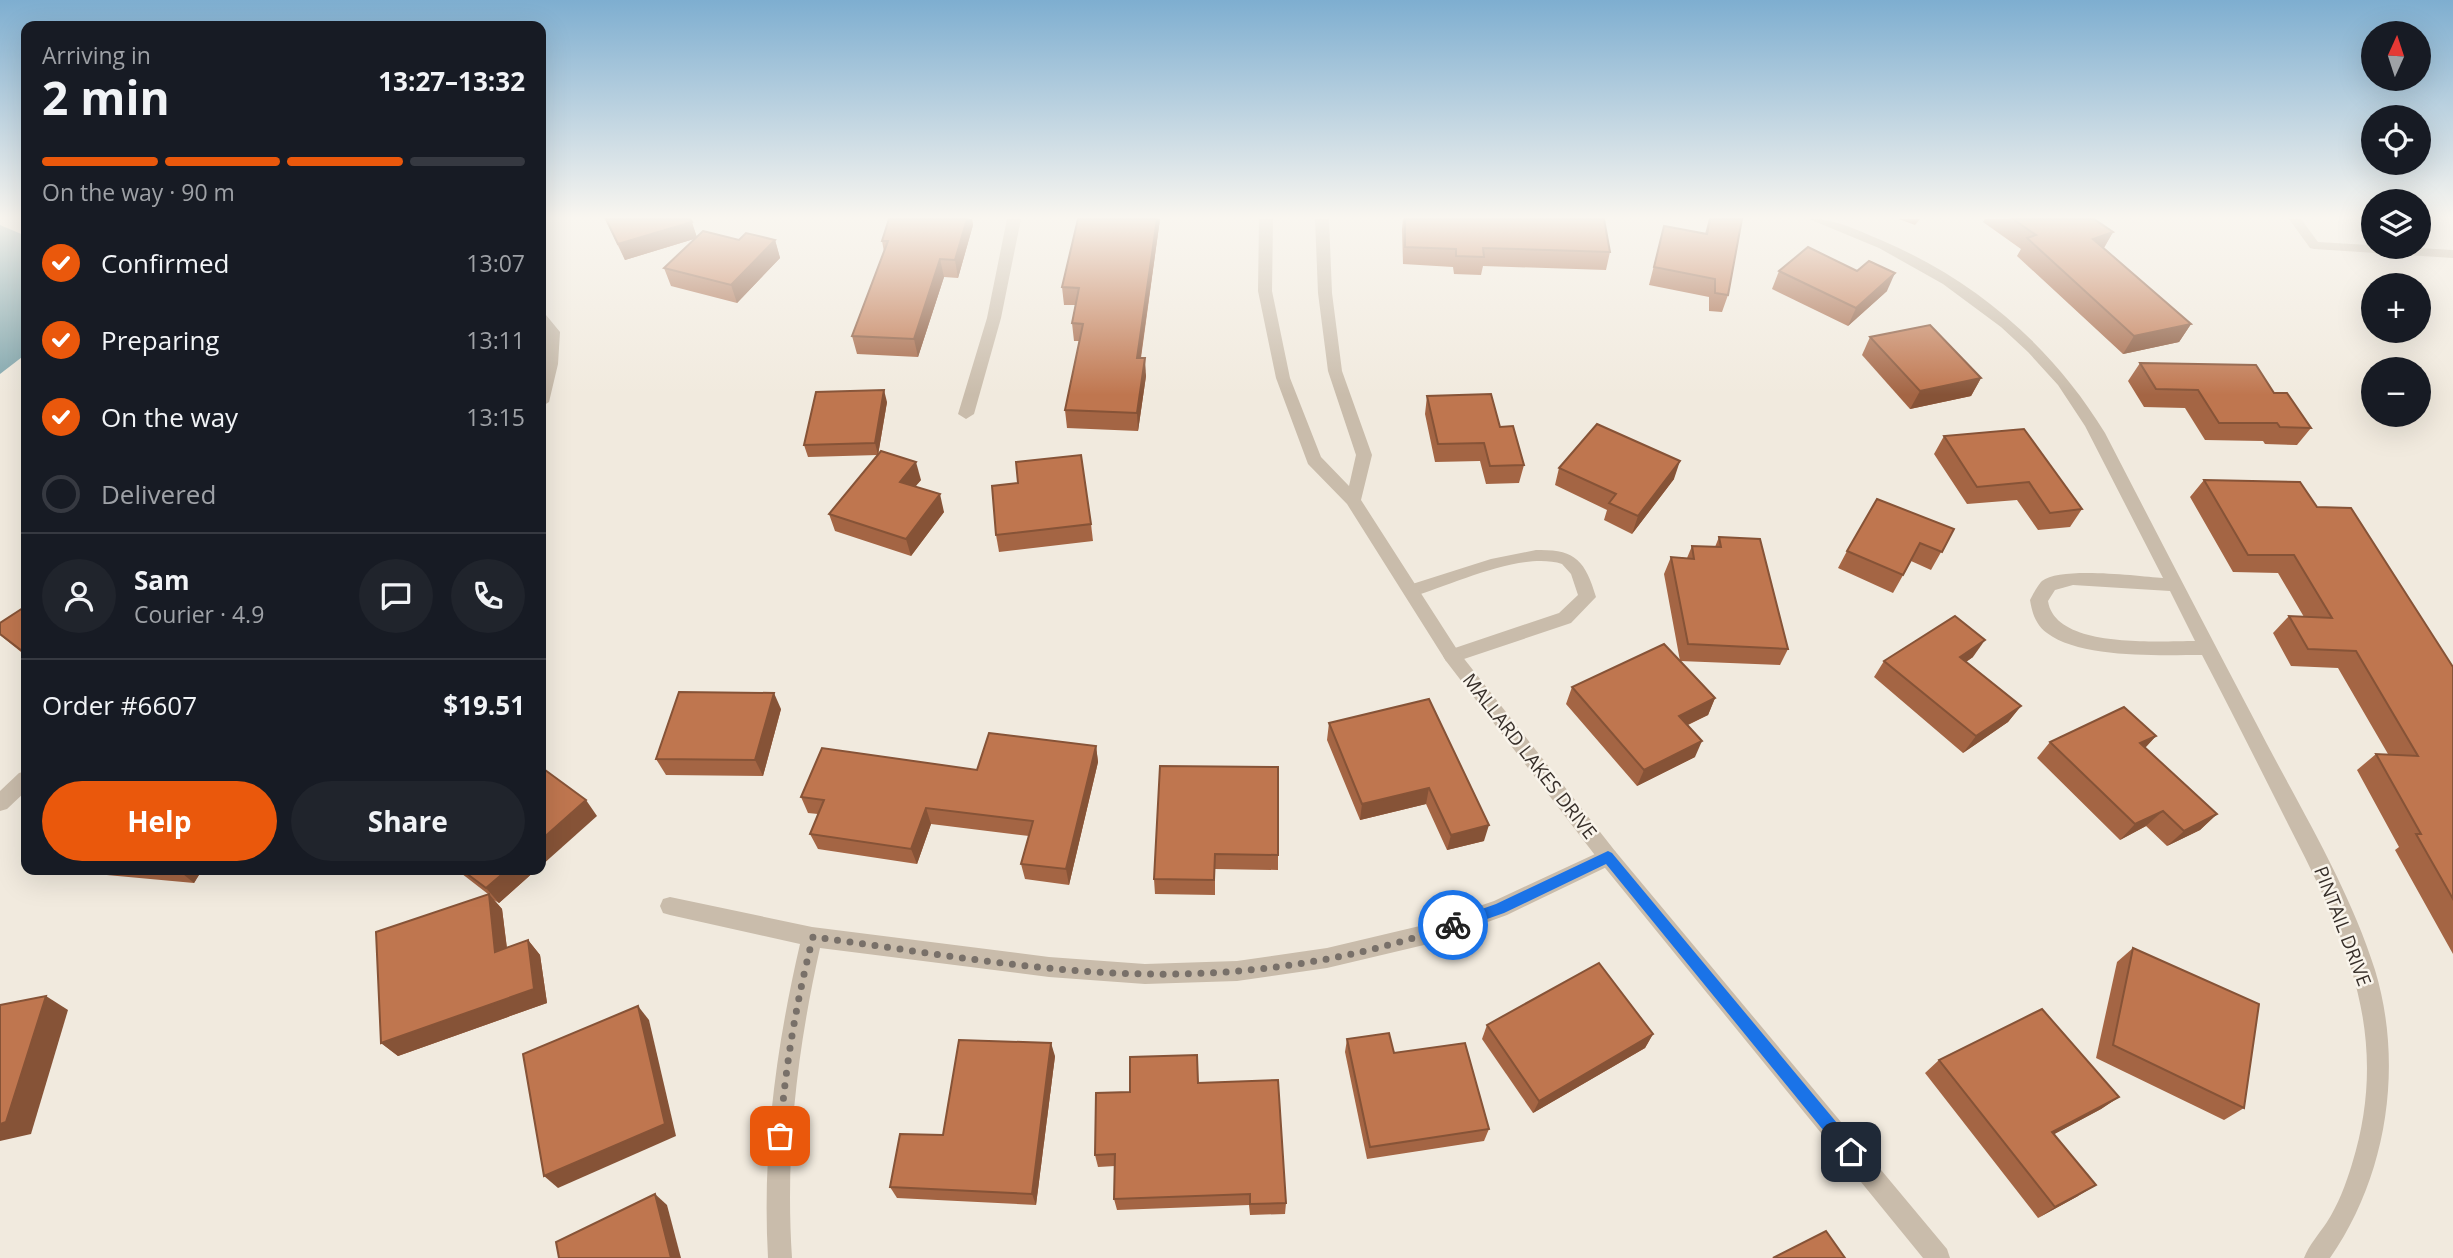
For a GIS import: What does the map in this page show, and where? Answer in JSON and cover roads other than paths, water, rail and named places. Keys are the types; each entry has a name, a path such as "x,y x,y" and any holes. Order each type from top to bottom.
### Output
{"street":[{"path":"966,414 994,318 1002,278"},
{"name":"MALLARD LAKES DRIVE","path":"1265,278 1265,291 1283,378 1314,460 1353,500 1452,656 1608,857 1938,1258"},
{"path":"1324,278 1335,371 1364,455 1353,500"},
{"name":"PINTAIL DRIVE","path":"1940,278 1962,290 2001,319 2058,375 2097,433 2322,870 2352,939 2367,983 2372,1009 2378,1075 2373,1133 2356,1186 2326,1245 2316,1258"},
{"path":"546,324 553,332 551,364 546,383"},
{"path":"1412,592 1516,558 1541,554 1567,559 1581,574 1587,597 1565,618 1452,656"},
{"path":"2176,585 2073,579 2049,586 2039,600 2043,617 2060,633 2101,646 2208,648"},
{"path":"0,803 21,784"},
{"path":"670,906 813,937 1049,967 1145,974 1237,971 1327,958 1424,935 1500,908 1608,857"},
{"path":"780,1258 777,1226 778,1157 785,1072 797,1001 813,937"}],"water":[{"path":"0,278 21,278 21,358 0,374"}]}
